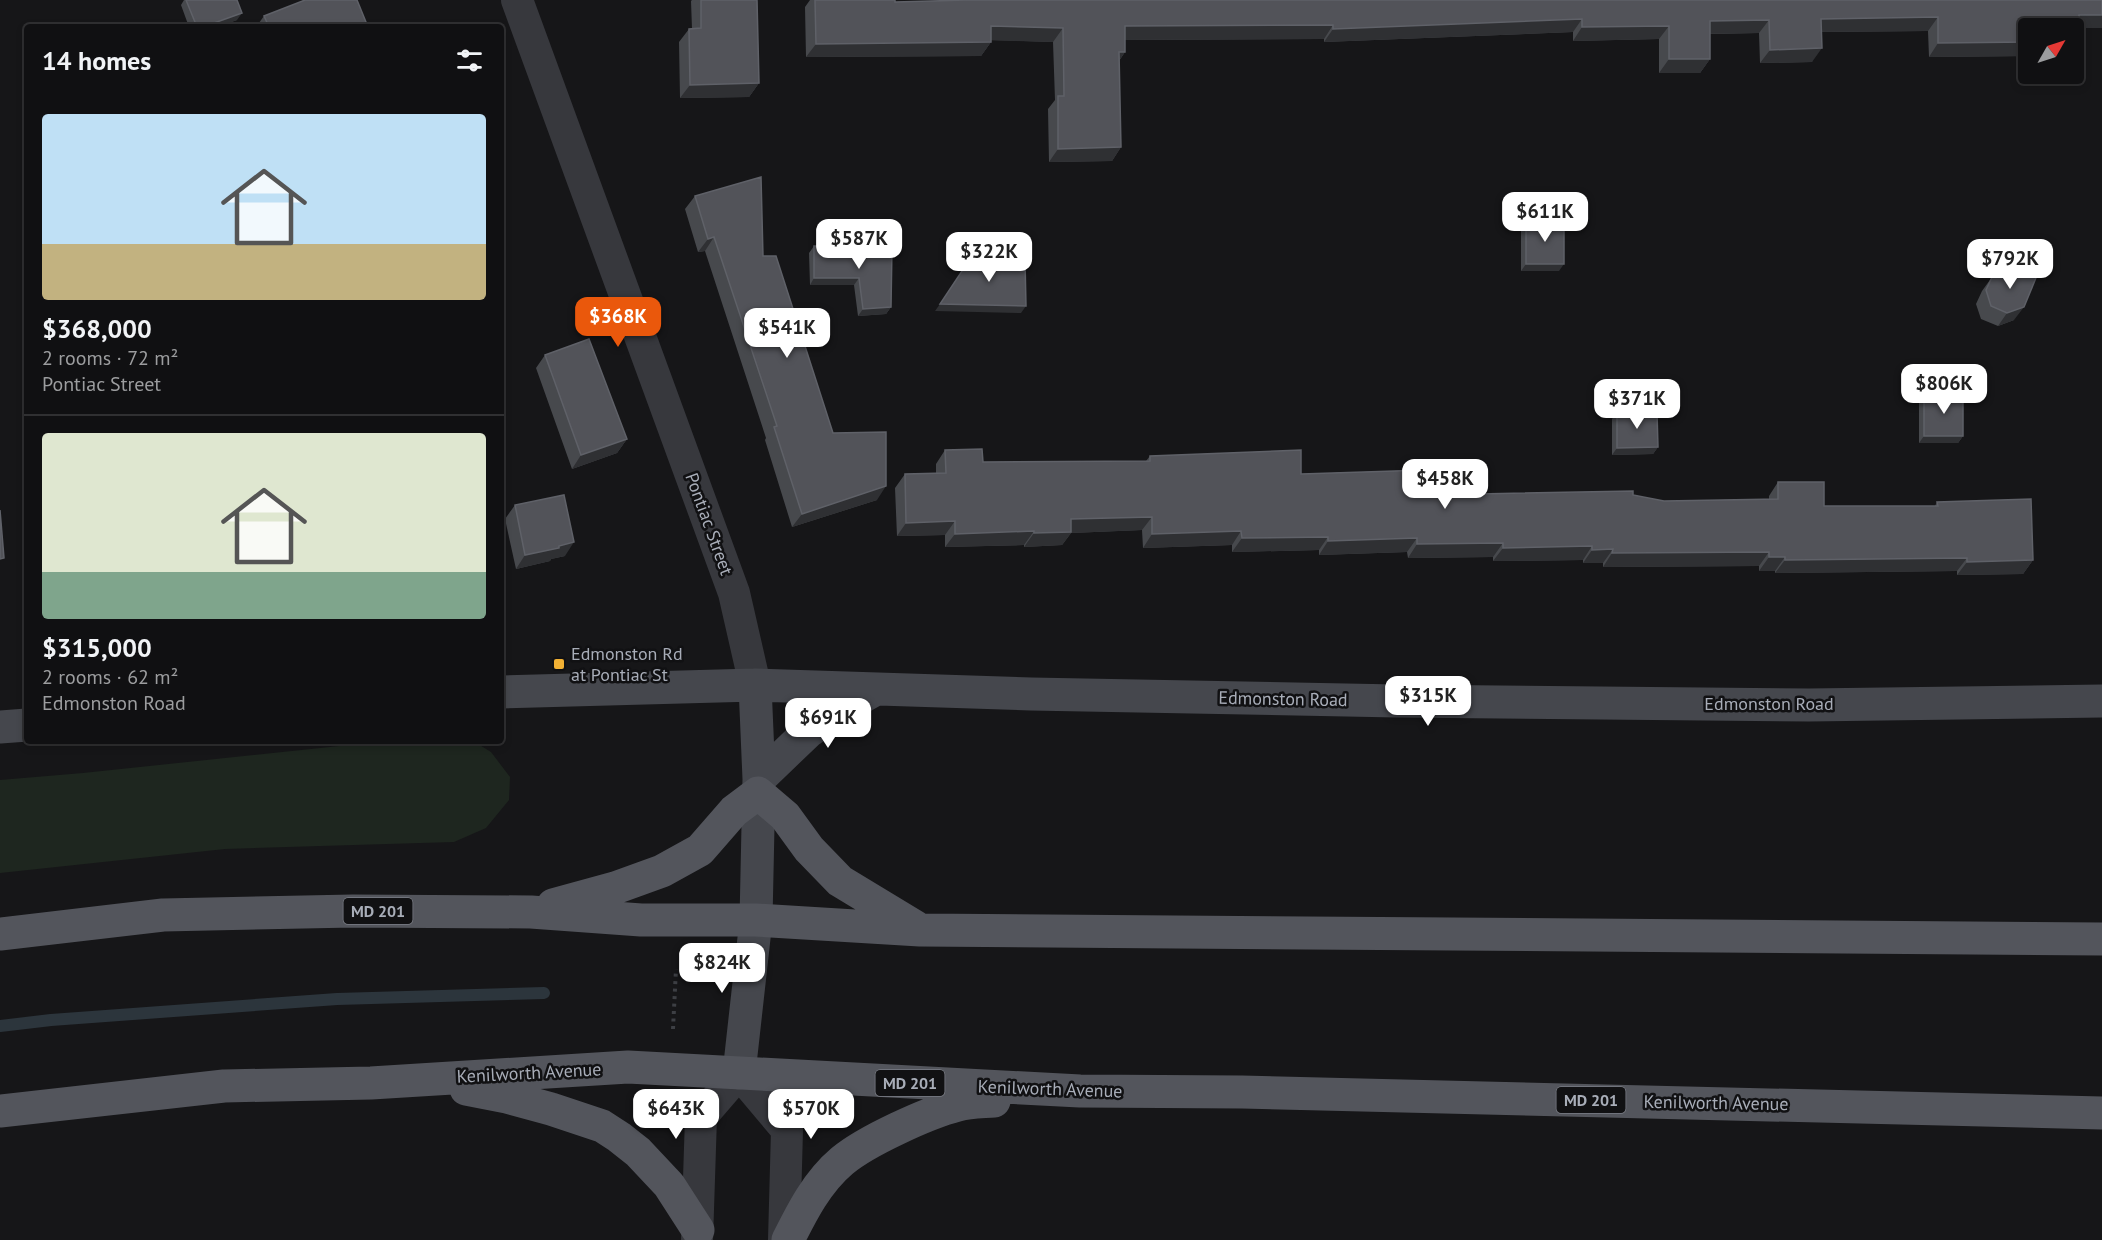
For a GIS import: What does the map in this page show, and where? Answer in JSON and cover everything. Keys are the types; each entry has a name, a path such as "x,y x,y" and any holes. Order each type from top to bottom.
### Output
{"main road":[{"path":"531,912 615,888 662,871 700,850 759,786 809,849 840,880 920,930"},
{"name":"MD 201","path":"0,934 163,915 353,911 531,912 641,920 756,920 920,930 2102,939"},
{"name":"Kenilworth Avenue","path":"0,1111 224,1086 411,1080 628,1067 1080,1091 1242,1092 2102,1113"},
{"path":"411,1080 507,1096 602,1126 638,1152 669,1185 698,1235"},
{"path":"786,1240 821,1182 842,1160 868,1144 906,1125 958,1105 1080,1091"}],"street":[{"name":"Pontiac Street","path":"518,0 734,593 755,685 759,786 756,920 739,1073"},
{"name":"Edmonston Road","path":"504,692 755,685 1031,694 1479,702 1809,705 2102,701"},
{"path":"759,786 808,732 842,708 876,689"},
{"path":"0,727 24,725"},
{"path":"698,1235 701,1117 739,1073 787,1130 786,1240"}],"path":[{"path":"673,1029 676,969"}],"shaded area":[{"path":"358,744 478,744 491,752 510,777 509,800 486,828 454,842 225,849 0,873 0,780"}],"building":[{"path":"186,0 237,0 242,13 211,24 196,24"},
{"path":"305,0 357,0 367,24 268,24 264,16"},
{"path":"701,0 757,0 759,83 690,85 689,29 701,28"},
{"path":"815,0 895,0 895,2 967,0 2102,0 2102,15 2079,15 2079,18 2018,18 2018,42 1938,43 1938,17 1821,19 1822,48 1770,50 1769,20 1710,21 1710,59 1669,59 1669,26 1582,27 1582,19 1333,29 1333,25 1125,26 1125,52 1119,52 1121,147 1058,149 1058,96 1064,96 1063,28 991,26 991,42 816,44"},
{"path":"761,177 763,256 776,256 833,433 886,432 886,486 802,514 774,427 777,426 714,237 708,239 695,196"},
{"path":"1526,222 1564,222 1564,264 1526,264"},
{"path":"814,246 892,247 891,307 863,309 859,278 814,278"},
{"path":"978,247 997,260 1025,260 1026,306 940,304"},
{"path":"2007,270 2038,273 2024,307 2007,313 1991,306 1986,290 1992,277"},
{"path":"589,339 627,439 581,455 545,355"},
{"path":"1924,394 1963,394 1963,436 1924,436"},
{"path":"1617,412 1657,412 1658,447 1617,448"},
{"path":"982,449 983,462 1150,461 1150,456 1301,450 1301,474 1426,470 1426,465 1458,465 1458,483 1477,483 1477,494 1633,491 1633,495 1664,501 1778,499 1778,482 1824,482 1824,506 1938,506 1937,502 2031,499 2033,560 1967,562 1967,558 1785,560 1785,557 1769,557 1769,552 1612,553 1613,549 1592,550 1592,546 1503,548 1503,543 1417,544 1417,538 1328,541 1328,537 1242,538 1241,531 1152,534 1152,517 1071,519 1071,532 1034,533 1034,531 955,534 955,521 906,523 905,474 946,473 945,450"},
{"path":"564,495 574,542 559,546 559,548 525,555 515,505"},
{"path":"0,510 4,558 0,559"}],"waterway":[{"path":"0,1026 51,1020 337,999 544,993"}],"place":[{"name":"Edmonston Rd at Pontiac St","path":"559,664"}]}
